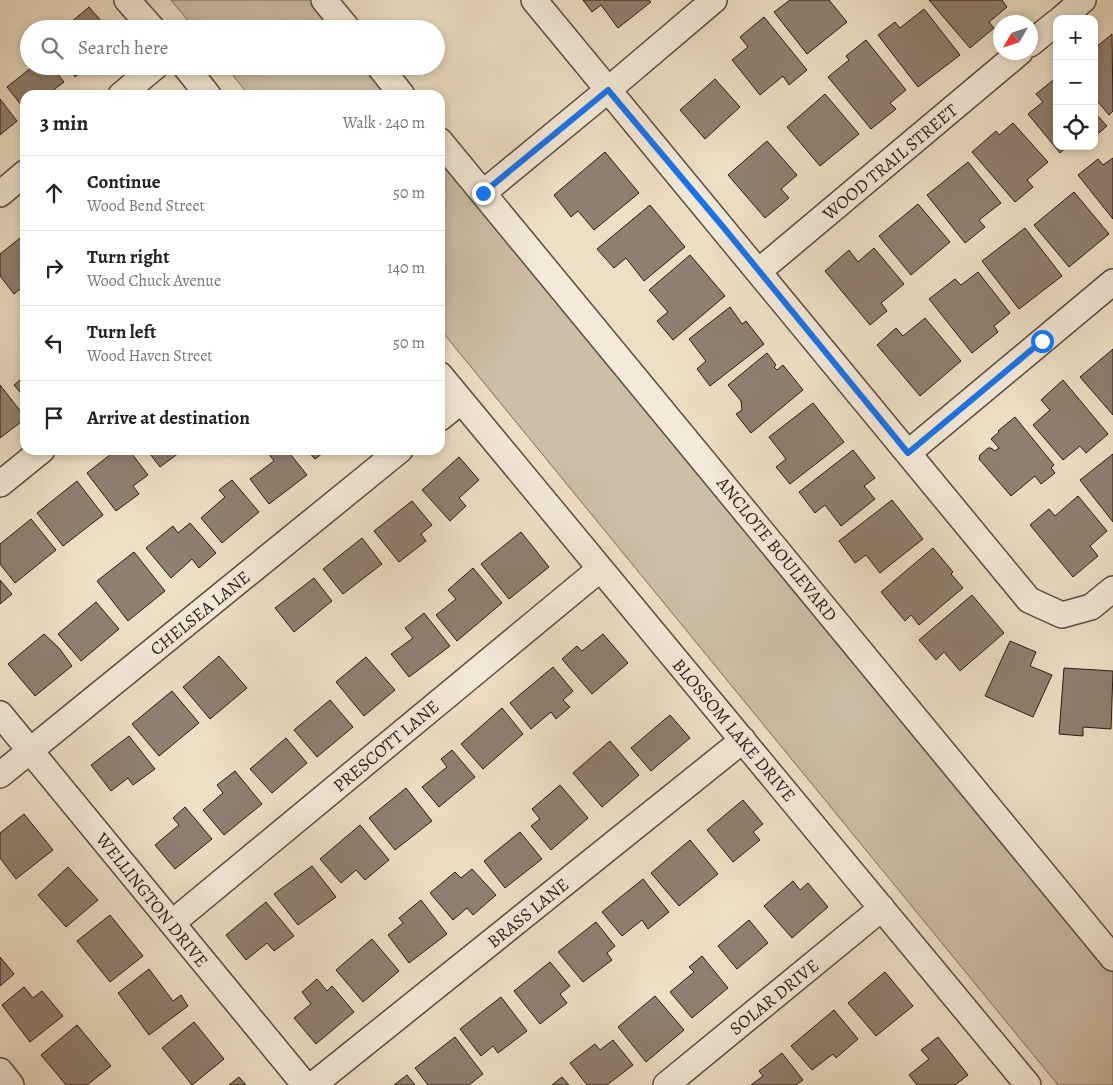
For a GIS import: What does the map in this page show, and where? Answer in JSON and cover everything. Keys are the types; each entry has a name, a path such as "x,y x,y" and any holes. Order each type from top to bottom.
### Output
{"street":[{"path":"127,0 145,20"},
{"path":"324,0 341,20"},
{"path":"534,0 1030,600 1062,615 1091,607 1113,590"},
{"path":"483,193 714,0"},
{"path":"1066,15 1083,0"},
{"path":"1038,37 1053,25"},
{"name":"WOOD TRAIL STREET","path":"759,271 1010,60"},
{"path":"127,90 145,75"},
{"path":"192,75 204,90"},
{"path":"386,75 398,90"},
{"name":"ANCLOTE BOULEVARD","path":"445,147 1113,958"},
{"path":"0,194 20,177"},
{"path":"908,453 1113,282"},
{"name":"BLOSSOM LAKE DRIVE","path":"445,381 882,908 1023,1084"},
{"path":"445,414 461,401"},
{"path":"0,484 36,455"},
{"name":"CHELSEA LANE","path":"0,776 394,455"},
{"name":"PRESCOTT LANE","path":"172,923 600,569"},
{"name":"WELLINGTON DRIVE","path":"0,714 305,1085"},
{"name":"BRASS LANE","path":"313,1085 743,740"},
{"name":"SOLAR DRIVE","path":"666,1085 882,908"},
{"path":"0,1072 11,1085"}],"shaded area":[{"path":"171,0 310,0 327,20 188,20"},
{"path":"232,75 372,75 385,90 245,90"},
{"path":"445,163 1113,972 1113,1085 1058,1085 445,335"}],"building":[{"path":"583,0 649,0 651,2 618,28 601,5 592,12"},
{"path":"790,0 829,0 847,22 807,54 774,12"},
{"path":"929,0 1002,0 1007,7 997,15 993,15 993,19 989,22 993,29 970,48"},
{"path":"89,7 100,20 74,20"},
{"path":"924,9 960,55 918,87 878,35 895,22 900,28"},
{"path":"764,17 807,70 789,85 783,76 760,95 732,60 748,47 740,37"},
{"path":"1112,34 1113,111 1109,115 1098,102 1098,46"},
{"path":"866,40 906,90 890,103 896,109 871,129 828,77 849,60 846,56"},
{"path":"22,75 58,75 64,82 54,90 20,90 20,104 7,87"},
{"path":"715,79 740,107 705,139 680,110"},
{"path":"1053,80 1053,144 1028,114 1043,102 1036,94"},
{"path":"825,94 859,134 820,166 787,127"},
{"path":"0,99 17,121 0,135"},
{"path":"1098,116 1107,126 1098,134"},
{"path":"1013,123 1048,162 1027,180 1033,187 1015,202 972,152 996,131 999,135"},
{"path":"767,141 797,175 781,189 789,198 765,218 728,175"},
{"path":"605,152 639,193 594,230 578,211 571,217 554,195"},
{"path":"1113,158 1113,219 1078,175 1098,159 1103,165"},
{"path":"968,162 1001,203 979,220 985,227 965,243 927,195"},
{"path":"1074,192 1109,234 1069,267 1034,225"},
{"path":"918,204 950,242 911,275 879,236"},
{"path":"650,205 685,247 644,281 626,258 614,268 597,249"},
{"path":"1025,228 1062,276 1019,309 982,261"},
{"path":"20,238 20,289 14,294 0,276 0,254"},
{"path":"874,248 904,284 881,303 887,311 870,325 825,271 849,250 858,262"},
{"path":"690,255 725,296 673,340 657,321 668,312 649,290"},
{"path":"978,272 1010,313 994,326 998,332 972,353 929,299 955,279 961,285"},
{"path":"730,307 742,324 746,321 764,344 710,386 697,369 706,361 689,339"},
{"path":"925,318 961,361 920,396 877,345 896,328 903,336"},
{"path":"1113,349 1113,415 1080,377"},
{"path":"767,353 776,365 774,367 777,370 783,365 803,390 751,433 736,414 742,410 741,401 728,385"},
{"path":"20,380 20,392 14,385"},
{"path":"1063,380 1108,434 1086,453 1080,446 1063,460 1033,425 1050,410 1041,400"},
{"path":"0,385 20,411 20,423 0,438"},
{"path":"813,403 844,442 790,484 776,467 786,459 769,437"},
{"path":"1015,417 1054,465 1051,468 1055,473 1041,484 1035,476 1011,496 979,459 980,455 988,448 995,451 999,448 991,439"},
{"path":"853,450 875,478 864,486 875,499 841,526 825,505 815,513 799,492"},
{"path":"1113,454 1113,522 1080,480"},
{"path":"110,455 133,455 148,475 133,486 139,494 116,511 87,473"},
{"path":"151,455 176,455 160,467"},
{"path":"270,455 291,455 307,475 269,504 250,479 274,461"},
{"path":"311,455 320,455 315,459"},
{"path":"459,457 479,480 459,498 466,506 450,521 422,490"},
{"path":"232,480 259,512 222,543 201,518 225,497 219,490"},
{"path":"77,481 103,515 63,546 37,513"},
{"path":"1078,496 1107,531 1090,546 1098,556 1073,577 1030,525 1049,509 1055,516"},
{"path":"892,500 923,539 880,573 866,555 855,563 839,541"},
{"path":"412,501 432,525 421,534 426,541 399,562 374,531"},
{"path":"31,519 56,550 15,583 0,564 0,544"},
{"path":"190,523 216,553 199,568 192,559 171,578 146,548 173,526 178,533"},
{"path":"521,532 549,567 509,599 481,564"},
{"path":"362,538 382,564 343,594 323,569"},
{"path":"933,548 953,572 951,574 963,588 919,625 911,615 905,621 881,592"},
{"path":"134,552 165,591 128,621 97,581"},
{"path":"473,568 502,603 457,641 436,615 456,599 448,590"},
{"path":"314,578 332,601 294,632 275,608"},
{"path":"0,580 12,594 0,604"},
{"path":"972,595 1004,633 960,671 944,652 936,660 919,640"},
{"path":"96,602 119,629 81,661 58,634"},
{"path":"424,613 450,646 409,677 391,654 413,638 405,628"},
{"path":"44,634 59,648 72,666 35,696 8,664"},
{"path":"603,634 628,663 592,694 562,659 577,646 582,651"},
{"path":"1010,641 1036,652 1030,666 1052,675 1033,717 985,696"},
{"path":"219,656 247,688 210,719 183,687"},
{"path":"366,657 395,690 364,716 336,682"},
{"path":"553,667 573,691 563,700 570,707 556,719 551,712 531,729 510,703"},
{"path":"1064,668 1113,671 1111,729 1083,727 1083,736 1059,734"},
{"path":"172,691 199,723 159,756 132,724"},
{"path":"330,700 353,727 317,757 294,730"},
{"path":"502,708 523,734 483,769 461,744"},
{"path":"670,715 690,738 651,771 631,748"},
{"path":"129,736 155,769 133,785 128,778 111,791 91,765"},
{"path":"286,738 307,763 272,793 250,769"},
{"path":"610,741 639,775 602,807 573,773"},
{"path":"452,750 475,777 439,807 422,787 447,767 441,759"},
{"path":"235,771 262,804 224,835 203,810 223,793 217,785"},
{"path":"560,785 588,818 551,850 531,826 540,819 532,809"},
{"path":"406,788 432,821 395,850 369,818"},
{"path":"743,800 763,824 753,832 760,840 733,862 707,830"},
{"path":"185,807 212,839 175,869 155,845 179,825 173,818"},
{"path":"24,814 53,850 16,879 0,858 0,833"},
{"path":"360,825 389,860 365,880 356,870 341,883 320,859"},
{"path":"520,832 542,859 505,888 484,861"},
{"path":"690,840 718,874 679,906 651,873"},
{"path":"312,866 336,897 298,925 274,894"},
{"path":"68,867 98,900 66,927 38,895"},
{"path":"472,869 496,895 473,915 467,908 453,920 430,893 455,872 461,878"},
{"path":"643,879 669,912 648,929 642,920 622,936 602,912"},
{"path":"793,881 800,890 808,883 828,907 792,938 764,906"},
{"path":"421,900 447,934 409,963 388,935 403,923 399,918"},
{"path":"266,902 294,936 274,951 267,943 246,960 226,935"},
{"path":"110,915 143,956 110,982 77,941"},
{"path":"749,920 768,943 737,969 718,946"},
{"path":"596,922 615,946 607,953 612,960 583,982 558,952"},
{"path":"372,939 399,971 363,1002 336,970"},
{"path":"702,956 728,988 692,1018 670,992 694,972 689,967"},
{"path":"0,957 14,974 0,986"},
{"path":"550,962 570,986 560,994 567,1003 540,1024 514,991"},
{"path":"149,969 173,1001 181,995 188,1006 149,1035 118,993"},
{"path":"885,972 913,1006 876,1036 848,1003"},
{"path":"317,979 327,991 332,986 354,1012 316,1044 294,1018 311,1004 302,992"},
{"path":"24,987 33,998 42,991 63,1016 30,1042 2,1005"},
{"path":"655,996 684,1030 646,1062 618,1027"},
{"path":"501,997 527,1031 498,1053 493,1046 481,1056 460,1029"},
{"path":"834,1010 858,1039 836,1058 833,1054 812,1070 791,1046"},
{"path":"194,1022 224,1059 192,1085 162,1048"},
{"path":"77,1025 111,1066 87,1085 66,1085 41,1055"},
{"path":"455,1037 483,1074 469,1085 428,1085 415,1068"},
{"path":"938,1037 968,1075 955,1085 917,1085 909,1075 929,1059 921,1050"},
{"path":"613,1040 633,1065 607,1085 587,1085 570,1063 595,1044 600,1050"},
{"path":"782,1053 803,1080 796,1085 751,1085 763,1076 759,1071"},
{"path":"407,1075 415,1085 394,1085"},
{"path":"239,1077 246,1085 229,1085"},
{"path":"562,1077 569,1085 552,1085"}],"route":[{"path":"483,193 608,90 724,228 908,453 1042,341"}]}
